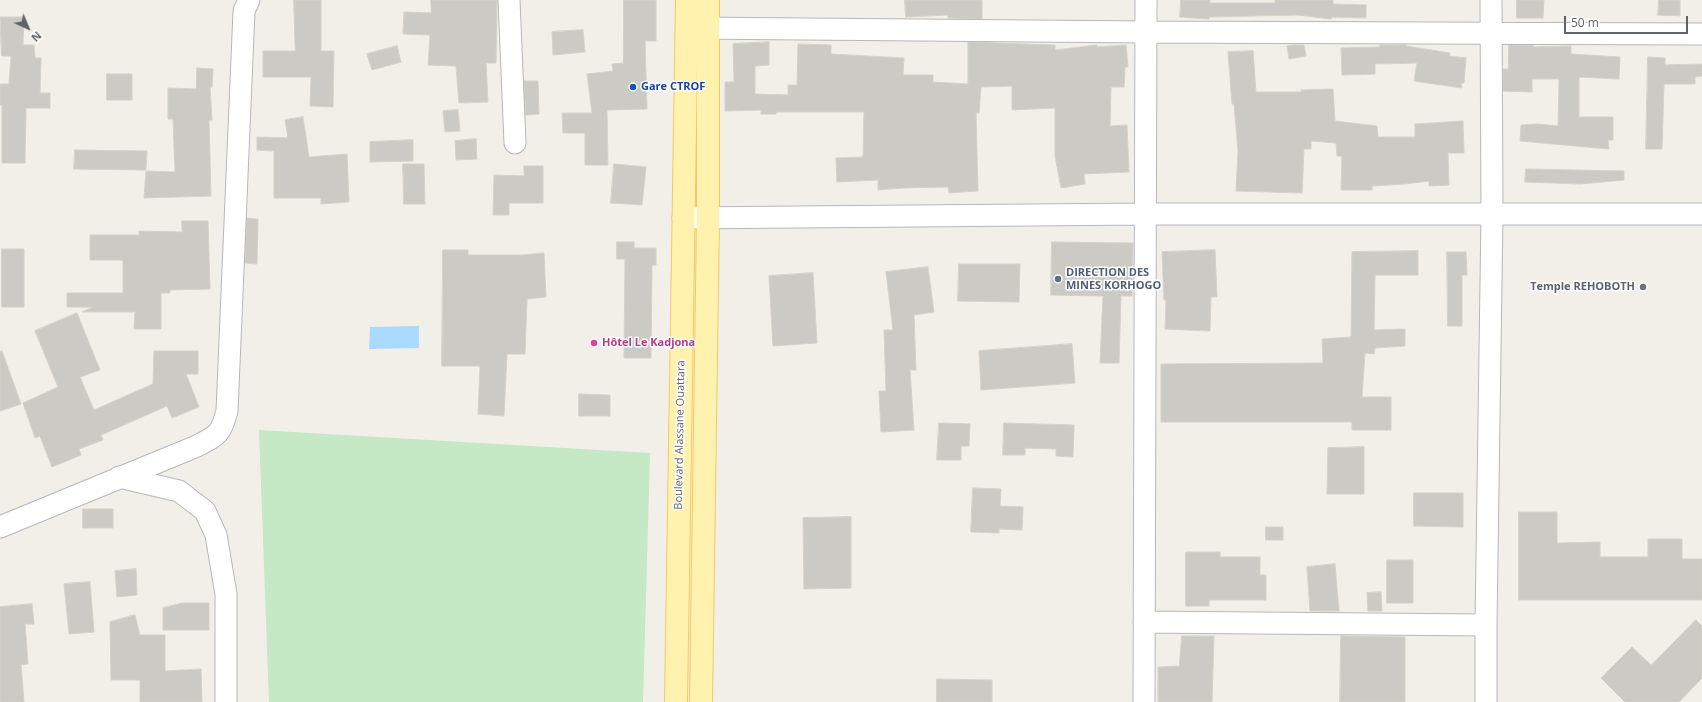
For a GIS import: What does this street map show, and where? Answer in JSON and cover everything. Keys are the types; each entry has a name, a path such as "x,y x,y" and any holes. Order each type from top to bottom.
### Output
{"main road":[{"name":"Boulevard Alassane Ouattara","path":"676,702 687,0"},
{"path":"701,702 708,218 708,0"},
{"path":"678,570 703,569"}],"street":[{"path":"0,527 197,446 214,437 223,428 228,411 244,11 249,0"},
{"path":"509,0 515,143"},
{"path":"1144,702 1146,0"},
{"path":"1486,702 1492,214 1491,0"},
{"path":"687,28 1146,32 1491,32 1702,34"},
{"path":"683,218 1145,214 1702,214"},
{"path":"120,477 179,491 205,511 208,517 216,535 226,594 226,702"},
{"path":"1144,622 1486,625"}],"green space":[{"path":"259,430 650,453 643,702 269,702"}],"water":[{"path":"419,326 419,348 369,349 370,327"}],"building":[{"path":"294,0 321,0 321,51 334,51 333,107 310,106 311,77 263,77 263,51 295,51"},
{"path":"431,0 497,0 496,63 486,63 488,102 459,103 456,66 428,65 430,35 403,34 404,12 431,13"},
{"path":"624,0 656,0 656,41 645,41 647,109 607,110 608,165 585,165 585,133 563,133 562,113 592,113 587,74 613,71 612,64 623,63"},
{"path":"905,0 982,0 982,19 948,18 948,15 906,17"},
{"path":"1181,0 1210,0 1210,3 1275,3 1275,0 1333,0 1333,4 1366,5 1366,18 1332,17 1331,19 1298,15 1209,17 1209,19 1180,17"},
{"path":"1517,0 1544,0 1543,18 1517,18"},
{"path":"1659,0 1680,0 1680,16 1658,15"},
{"path":"0,17 24,17 23,45 34,45 35,58 41,58 40,93 50,93 50,108 26,108 25,163 2,163 2,105 0,105 0,84 9,84 11,56 2,56"},
{"path":"583,30 585,52 553,55 552,32"},
{"path":"769,42 769,65 755,66 755,94 788,95 788,85 797,85 798,44 831,45 831,54 904,58 903,75 933,75 933,82 968,84 968,42 1055,45 1055,50 1097,45 1097,47 1126,45 1128,67 1125,67 1124,87 1111,87 1110,126 1127,125 1129,172 1084,174 1085,184 1061,188 1055,156 1055,108 1012,110 1012,86 981,87 979,113 976,113 978,191 949,193 948,187 878,190 878,180 837,182 836,158 863,157 864,112 776,112 776,114 761,114 761,110 725,111 725,82 734,82 733,44"},
{"path":"1304,45 1306,56 1289,59 1287,46"},
{"path":"1380,45 1406,45 1450,53 1449,56 1466,58 1464,83 1461,83 1462,88 1414,81 1417,63 1375,64 1375,74 1342,75 1341,48 1380,47"},
{"path":"1509,45 1533,45 1533,47 1571,46 1571,54 1620,57 1619,79 1579,77 1579,117 1613,117 1613,140 1608,140 1609,149 1520,141 1521,125 1537,124 1558,126 1559,79 1532,79 1532,92 1503,91 1503,69 1508,69"},
{"path":"397,46 401,62 372,70 367,54"},
{"path":"1253,51 1256,92 1301,92 1301,90 1333,89 1335,121 1377,126 1378,137 1415,137 1415,124 1463,121 1464,153 1448,153 1449,185 1429,186 1429,181 1372,186 1372,190 1341,190 1342,156 1337,156 1336,143 1311,141 1311,149 1304,149 1302,193 1236,191 1238,151 1234,104 1232,104 1228,52"},
{"path":"1648,57 1665,58 1665,65 1702,64 1702,76 1695,77 1695,84 1664,84 1662,149 1646,149"},
{"path":"197,68 213,69 212,87 210,87 212,120 209,120 211,196 144,198 146,171 175,172 173,119 168,119 168,88 196,89"},
{"path":"107,74 132,74 132,100 107,100"},
{"path":"524,81 538,81 539,114 526,115"},
{"path":"458,110 460,131 445,132 443,111"},
{"path":"303,117 309,157 347,154 349,202 321,204 321,198 274,198 274,151 257,150 257,137 288,138 285,120"},
{"path":"476,139 477,159 456,160 455,141"},
{"path":"413,140 413,161 370,162 370,142"},
{"path":"75,150 147,151 146,170 74,169"},
{"path":"403,164 424,164 425,204 404,204"},
{"path":"614,164 646,167 642,205 611,203"},
{"path":"524,166 543,166 543,203 509,203 509,215 493,215 494,175 524,176"},
{"path":"1526,169 1624,171 1624,180 1580,184 1525,182"},
{"path":"247,218 258,219 257,264 245,263"},
{"path":"182,221 208,221 210,289 170,290 170,293 161,293 161,329 134,329 135,312 82,312 93,307 67,307 67,293 123,293 123,260 90,260 90,235 139,235 139,231 182,232"},
{"path":"617,242 634,242 634,248 656,248 656,265 652,265 651,358 624,358 625,259 617,259"},
{"path":"1052,242 1133,243 1132,296 1121,296 1119,363 1100,363 1103,296 1051,295"},
{"path":"2,249 24,249 24,307 2,307"},
{"path":"443,250 468,250 468,255 523,255 544,253 546,297 527,299 525,354 507,354 504,416 478,414 480,366 442,366"},
{"path":"1215,250 1217,297 1211,297 1210,331 1165,329 1166,300 1164,300 1162,252"},
{"path":"1418,251 1418,275 1375,275 1374,330 1405,329 1405,346 1375,348 1374,354 1365,353 1362,397 1391,397 1391,430 1352,430 1352,422 1161,422 1161,364 1323,363 1322,339 1351,337 1352,252"},
{"path":"1447,252 1466,252 1467,275 1462,275 1462,326 1448,326"},
{"path":"959,264 1020,264 1019,302 958,301"},
{"path":"928,267 934,312 914,315 916,370 910,370 914,430 881,432 879,391 886,391 884,330 893,330 886,272"},
{"path":"813,273 817,343 773,346 769,276"},
{"path":"77,313 100,370 80,377 94,410 153,384 154,351 198,351 198,374 186,374 199,407 172,418 167,406 101,435 103,440 79,449 81,455 52,467 40,436 35,438 23,403 58,387 35,331"},
{"path":"1072,344 1075,383 981,390 979,351"},
{"path":"2,351 21,404 0,411 0,352"},
{"path":"579,394 610,395 610,416 579,416"},
{"path":"939,423 970,424 969,446 961,446 961,460 937,460"},
{"path":"1004,423 1074,425 1073,457 1056,456 1056,449 1025,448 1025,455 1003,455"},
{"path":"1364,447 1364,494 1327,494 1328,448"},
{"path":"973,488 1001,489 1000,506 1023,507 1022,530 999,529 999,533 971,532"},
{"path":"1414,493 1463,493 1463,527 1414,526"},
{"path":"83,509 113,509 113,528 83,528"},
{"path":"1519,512 1557,512 1557,543 1600,542 1600,557 1648,557 1648,539 1682,539 1682,559 1702,559 1702,600 1519,600"},
{"path":"851,517 851,588 804,589 803,518"},
{"path":"1266,527 1283,527 1283,540 1266,540"},
{"path":"1186,552 1220,552 1220,557 1260,557 1260,575 1266,575 1266,600 1209,600 1209,606 1186,606"},
{"path":"1387,560 1413,560 1413,603 1387,603"},
{"path":"1335,564 1339,611 1310,611 1307,567"},
{"path":"136,569 137,595 117,597 115,571"},
{"path":"90,582 94,632 69,634 64,584"},
{"path":"1381,592 1382,611 1368,611 1367,593"},
{"path":"183,603 209,603 209,630 163,630 163,608"},
{"path":"32,604 34,624 25,624 28,664 21,665 24,702 0,702 0,607"},
{"path":"135,615 140,635 165,635 165,671 201,669 202,702 140,702 140,680 111,680 110,622"},
{"path":"1696,620 1702,626 1702,678 1679,702 1625,702 1601,678 1632,647 1651,665"},
{"path":"1182,636 1214,636 1212,702 1158,702 1158,667 1179,666"},
{"path":"1341,636 1405,637 1405,702 1340,702"},
{"path":"937,679 992,680 992,702 937,702"}],"place":[{"name":"Gare CTROF","path":"633,87"},
{"name":"DIRECTION DES MINES KORHOGO","path":"1058,279"},
{"name":"Temple REHOBOTH","path":"1643,287"},
{"name":"Hôtel Le Kadjona","path":"594,343"}]}
